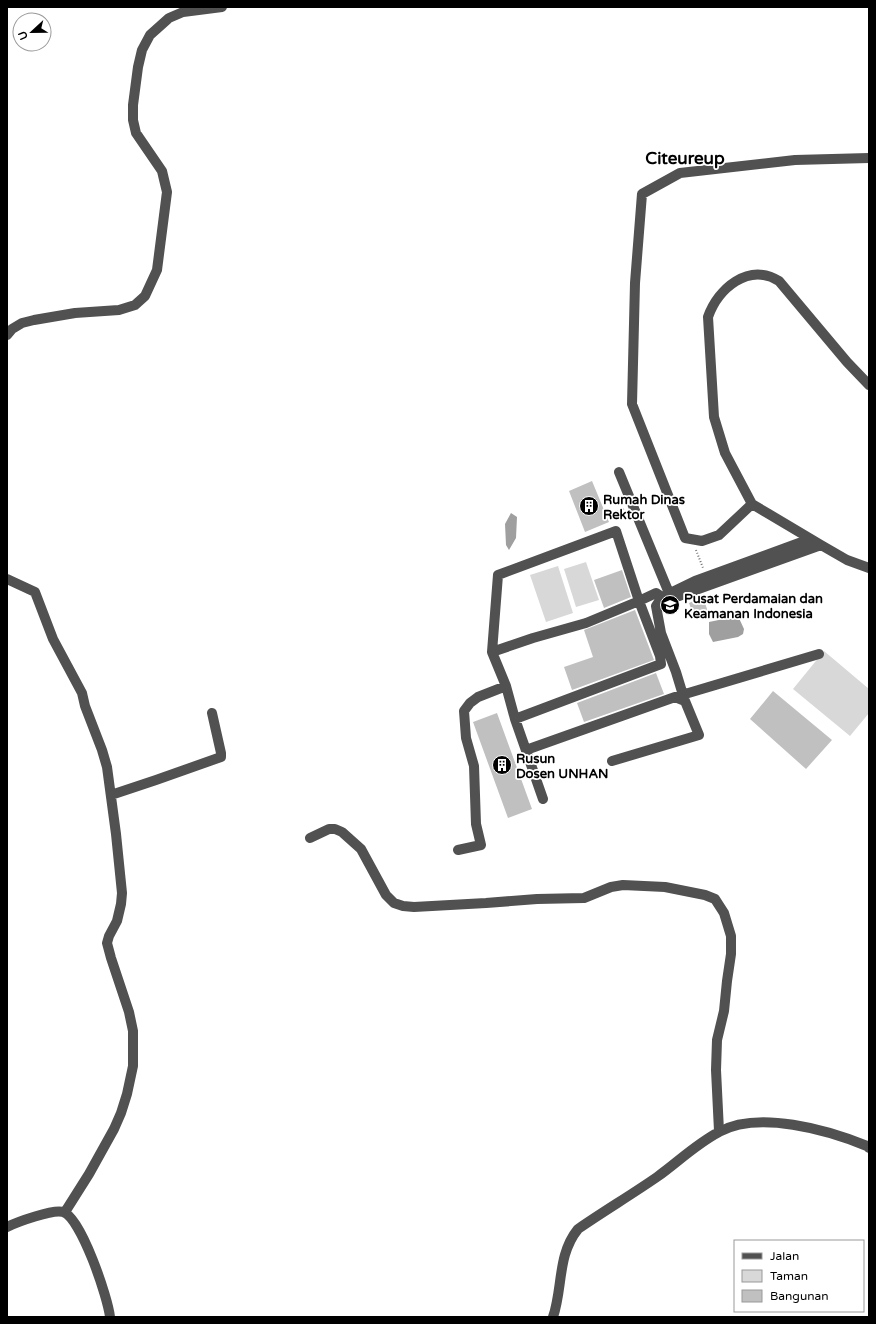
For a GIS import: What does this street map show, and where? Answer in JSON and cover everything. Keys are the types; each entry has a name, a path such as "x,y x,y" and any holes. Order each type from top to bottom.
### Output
{"street":[{"path":"7,335 12,329 22,323 75,313 119,310 135,305 145,296 157,270 167,192 162,172 136,133 133,120 134,97 142,50 150,35 169,18 183,12 222,7"},
{"path":"752,504 719,535 702,541 685,538 632,404 634,283 642,194 680,173 795,160 869,158"},
{"path":"869,385 847,362 779,281 771,276 756,274 733,282 720,295 712,306 708,317 714,417 725,453 752,504 847,560 869,568"},
{"path":"619,472 633,505 666,595"},
{"path":"515,719 661,664 660,656 639,601 616,531 498,575 492,652 506,686 515,719 543,799"},
{"path":"612,761 699,735 685,701 679,696 676,672 661,633 656,606 666,595 695,581 810,539"},
{"path":"492,652 533,638 586,623 656,593 679,596 821,545"},
{"path":"7,579 35,592 53,639 82,693 85,706 107,767 122,894 118,921 109,936 107,943 129,1012 133,1031 133,1066 127,1094 114,1129 89,1174 65,1212"},
{"path":"526,750 679,696 819,654"},
{"path":"458,850 481,845 476,824 474,766 466,738 464,711 470,703 478,697 506,686"},
{"path":"111,795 221,757 212,713"},
{"path":"310,838 329,829 335,829 342,832 361,849 386,895 394,903 403,906 421,907 486,904 537,899 584,898 623,885 665,887 705,895 715,900 724,913 731,936 731,954 724,1011 717,1040 716,1070 720,1131"},
{"path":"553,1317 556,1309 562,1266 568,1244 578,1229 653,1180 720,1131 750,1123 764,1122 792,1125 835,1134 869,1148"},
{"path":"7,1227 52,1212 65,1212 78,1228 87,1245 103,1287 110,1317"}],"path":[{"path":"609,515 633,505"},
{"path":"692,539 707,576"}],"green space":[{"path":"586,562 599,600 576,607 564,569"},
{"path":"558,566 573,613 546,622 530,575"},
{"path":"824,651 869,689 869,713 850,736 793,689"}],"shaded area":[{"path":"511,513 517,517 516,538 509,550 506,545 505,524"},
{"path":"738,616 744,629 743,634 738,637 713,642 709,634 709,622"}],"building":[{"name":"Rumah Dinas Rektor","path":"592,481 609,522 585,532 569,491"},
{"path":"622,570 631,597 604,608 594,580"},
{"path":"703,597 708,612 694,617 689,603"},
{"path":"635,610 654,660 572,690 564,667 593,657 584,630"},
{"path":"656,673 664,694 584,722 577,703"},
{"path":"773,691 832,740 806,769 750,719"},
{"name":"Rusun Dosen UNHAN","path":"497,713 532,809 508,818 473,722"}],"place":[{"name":"Rumah Dinas Rektor","path":"589,506"},
{"name":"Pusat Perdamaian dan Keamanan Indonesia","path":"670,605"},
{"name":"Rusun Dosen UNHAN","path":"502,765"}],"district":[{"name":"Citeureup","path":"685,158"}]}
